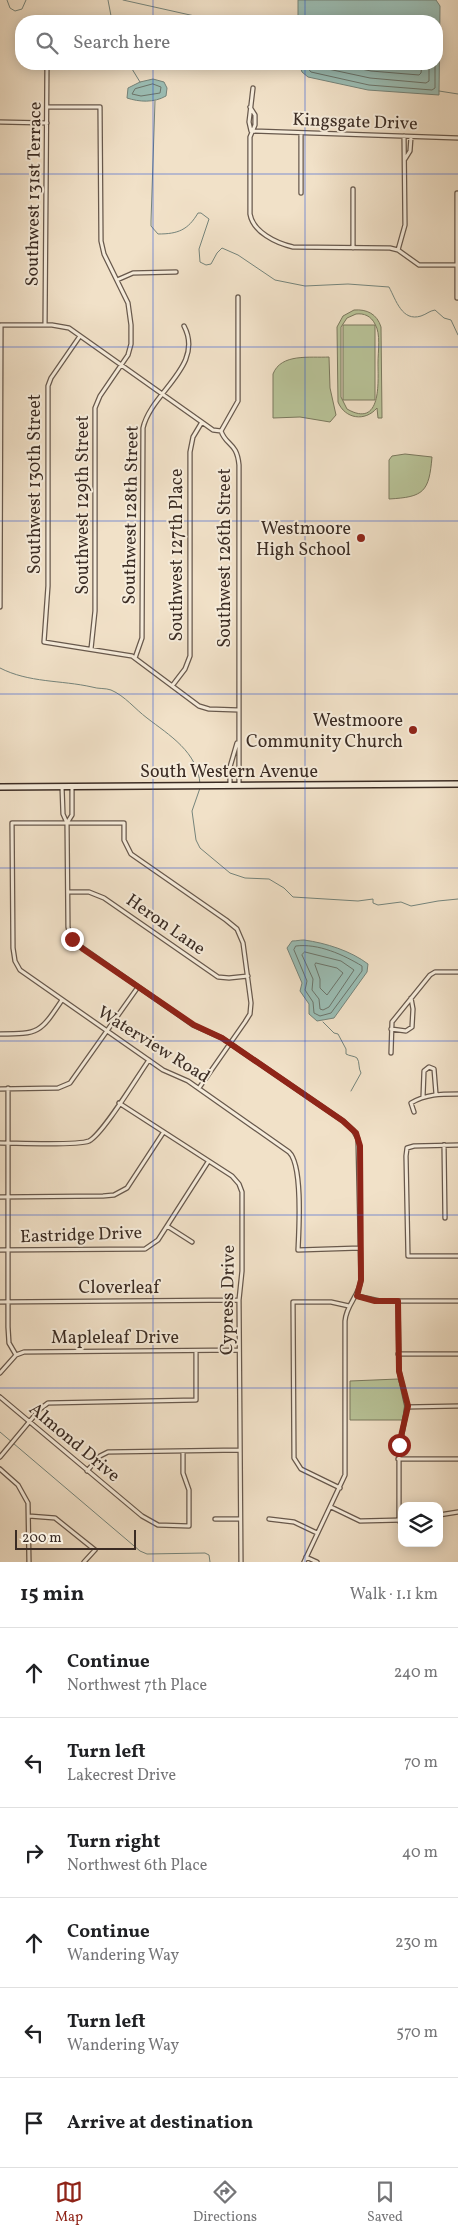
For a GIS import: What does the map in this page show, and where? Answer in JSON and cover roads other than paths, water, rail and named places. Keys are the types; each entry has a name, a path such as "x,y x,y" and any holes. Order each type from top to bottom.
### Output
{"main road":[{"name":"South Western Avenue","path":"0,787 458,784"}],"street":[{"name":"Southwest 131st Terrace","path":"45,325 47,70"},
{"path":"253,88 249,122 251,131 250,214 255,227 282,244 293,248 398,250 419,265 457,265"},
{"name":"Southwest 129th Street","path":"47,106 100,107 101,241 104,254 128,303 131,325 130,352 100,396 95,408 95,611 91,649"},
{"path":"250,107 256,118 256,125 251,131"},
{"path":"0,122 47,123"},
{"name":"Kingsgate Drive","path":"251,131 458,138"},
{"path":"301,133 302,193"},
{"path":"398,250 404,230 404,136"},
{"path":"405,160 410,151 411,137"},
{"path":"353,189 353,248"},
{"path":"457,193 457,298"},
{"path":"117,280 133,273 176,272"},
{"path":"0,607 0,325 66,327 213,430 222,431 238,401 238,297"},
{"name":"Southwest 128th Street","path":"135,658 142,638 143,428 145,419 188,355 189,336 184,326"},
{"name":"Southwest 130th Street","path":"80,336 51,378 48,386 48,603 44,642 91,649"},
{"name":"Southwest 127th Place","path":"172,686 186,669 190,656 190,452 193,437 202,422"},
{"name":"Southwest 126th Street","path":"222,431 223,436 235,448 238,465 239,785"},
{"path":"91,649 124,654 135,658 202,708 238,710"},
{"name":"Southwest 126th Street","path":"230,785 230,767 238,740"},
{"path":"62,786 62,814 67,823 68,927 72,939 83,949 194,1025 218,1035 343,1121 356,1133 360,1146 361,1271 357,1296 349,1306 345,1321 346,1470 340,1488 304,1562"},
{"path":"67,823 72,815 72,786"},
{"name":"Waterview Road","path":"67,823 12,823 15,961 20,970 163,1070 199,1088 286,1148 295,1158 298,1172 298,1250 360,1248"},
{"path":"67,823 124,823 124,840 131,854 237,929 242,938 251,1011 199,1088"},
{"name":"Heron Lane","path":"68,892 89,892 104,898 218,977 248,976"},
{"path":"391,1053 390,1029 392,1022 411,998 432,973 458,972"},
{"path":"0,1088 52,1088 66,1086 78,1074 138,987"},
{"path":"390,1029 406,1030 412,1027 413,1009 411,998"},
{"path":"0,1034 36,1032 44,1026 62,1000"},
{"path":"0,1143 86,1142 97,1135 149,1060"},
{"path":"423,1097 423,1074 427,1067 434,1069 436,1094"},
{"path":"0,1373 16,1355 8,1339 8,1088"},
{"path":"414,1112 411,1102 423,1097 436,1094 458,1094"},
{"name":"Cypress Drive","path":"119,1104 234,1179 242,1192 242,1271 239,1300 241,1562"},
{"path":"0,1197 103,1196 117,1194 130,1184 163,1132"},
{"path":"444,1145 445,1218"},
{"path":"458,1145 414,1146 407,1148 406,1237 408,1256 458,1256"},
{"name":"Eastridge Drive","path":"0,1250 145,1249 155,1243 208,1162"},
{"path":"167,1226 192,1242"},
{"path":"357,1296 375,1301 458,1300"},
{"name":"Cloverleaf","path":"0,1302 239,1300"},
{"path":"398,1301 399,1371 408,1406 399,1445 399,1502"},
{"path":"340,1488 301,1469 294,1458 293,1302 331,1302 349,1306"},
{"name":"Mapleleaf Drive","path":"16,1355 28,1352 239,1350"},
{"path":"0,1457 44,1405 53,1402 196,1400 196,1351"},
{"path":"398,1354 458,1354"},
{"name":"Almond Drive","path":"0,1397 87,1471 134,1506 147,1520 158,1526 188,1526 188,1490 183,1473 183,1451"},
{"path":"408,1406 458,1406"},
{"path":"87,1471 100,1456 108,1452 240,1450"},
{"path":"398,1459 458,1459"},
{"path":"0,1469 23,1493 28,1503 29,1562"},
{"path":"331,1507 360,1521 398,1521"},
{"path":"443,1514 458,1512"},
{"path":"29,1516 55,1518 95,1550 84,1562"},
{"path":"215,1520 240,1519"},
{"path":"268,1519 289,1520 318,1533"},
{"path":"306,1557 318,1562"}],"water":[{"path":"298,0 436,0 440,6 440,15 298,15"},
{"path":"301,70 439,70 439,95 368,90 308,77"},
{"path":"153,79 164,82 167,88 166,96 157,100 146,101 127,98 128,88 140,82"},
{"path":"304,940 329,945 346,951 368,964 367,972 334,1018 317,1021 309,1014 309,1004 300,991 302,983 287,948 292,941"}],"waterway":[{"path":"7,0 10,8 15,11 22,9 26,0"},
{"path":"108,0 111,15"},
{"path":"123,0 190,15"},
{"path":"133,70 140,82"},
{"path":"439,91 458,94"},
{"path":"155,101 151,226 158,234 182,230 198,213 201,213 209,219 199,249 200,262 206,265 211,264 222,248 238,255 275,280 305,286 348,284 389,287 404,313 414,317 435,310 444,318 451,320 458,335"},
{"path":"0,668 34,679 111,690 125,699 181,745 194,763 200,784"},
{"path":"200,788 192,811 196,840 200,848 230,873 245,878 269,879 284,888 293,897 358,901 373,899 373,903 378,905 401,902 411,906 458,899"},
{"path":"323,1022 334,1033 338,1034 346,1049 346,1054 356,1057 358,1060 361,1073 351,1091"},
{"path":"0,1432 140,1551 147,1554 205,1553 209,1555 210,1562"}],"place":[{"name":"Westmoore High School","path":"361,538"},
{"name":"Westmoore Community Church","path":"413,730"}]}
